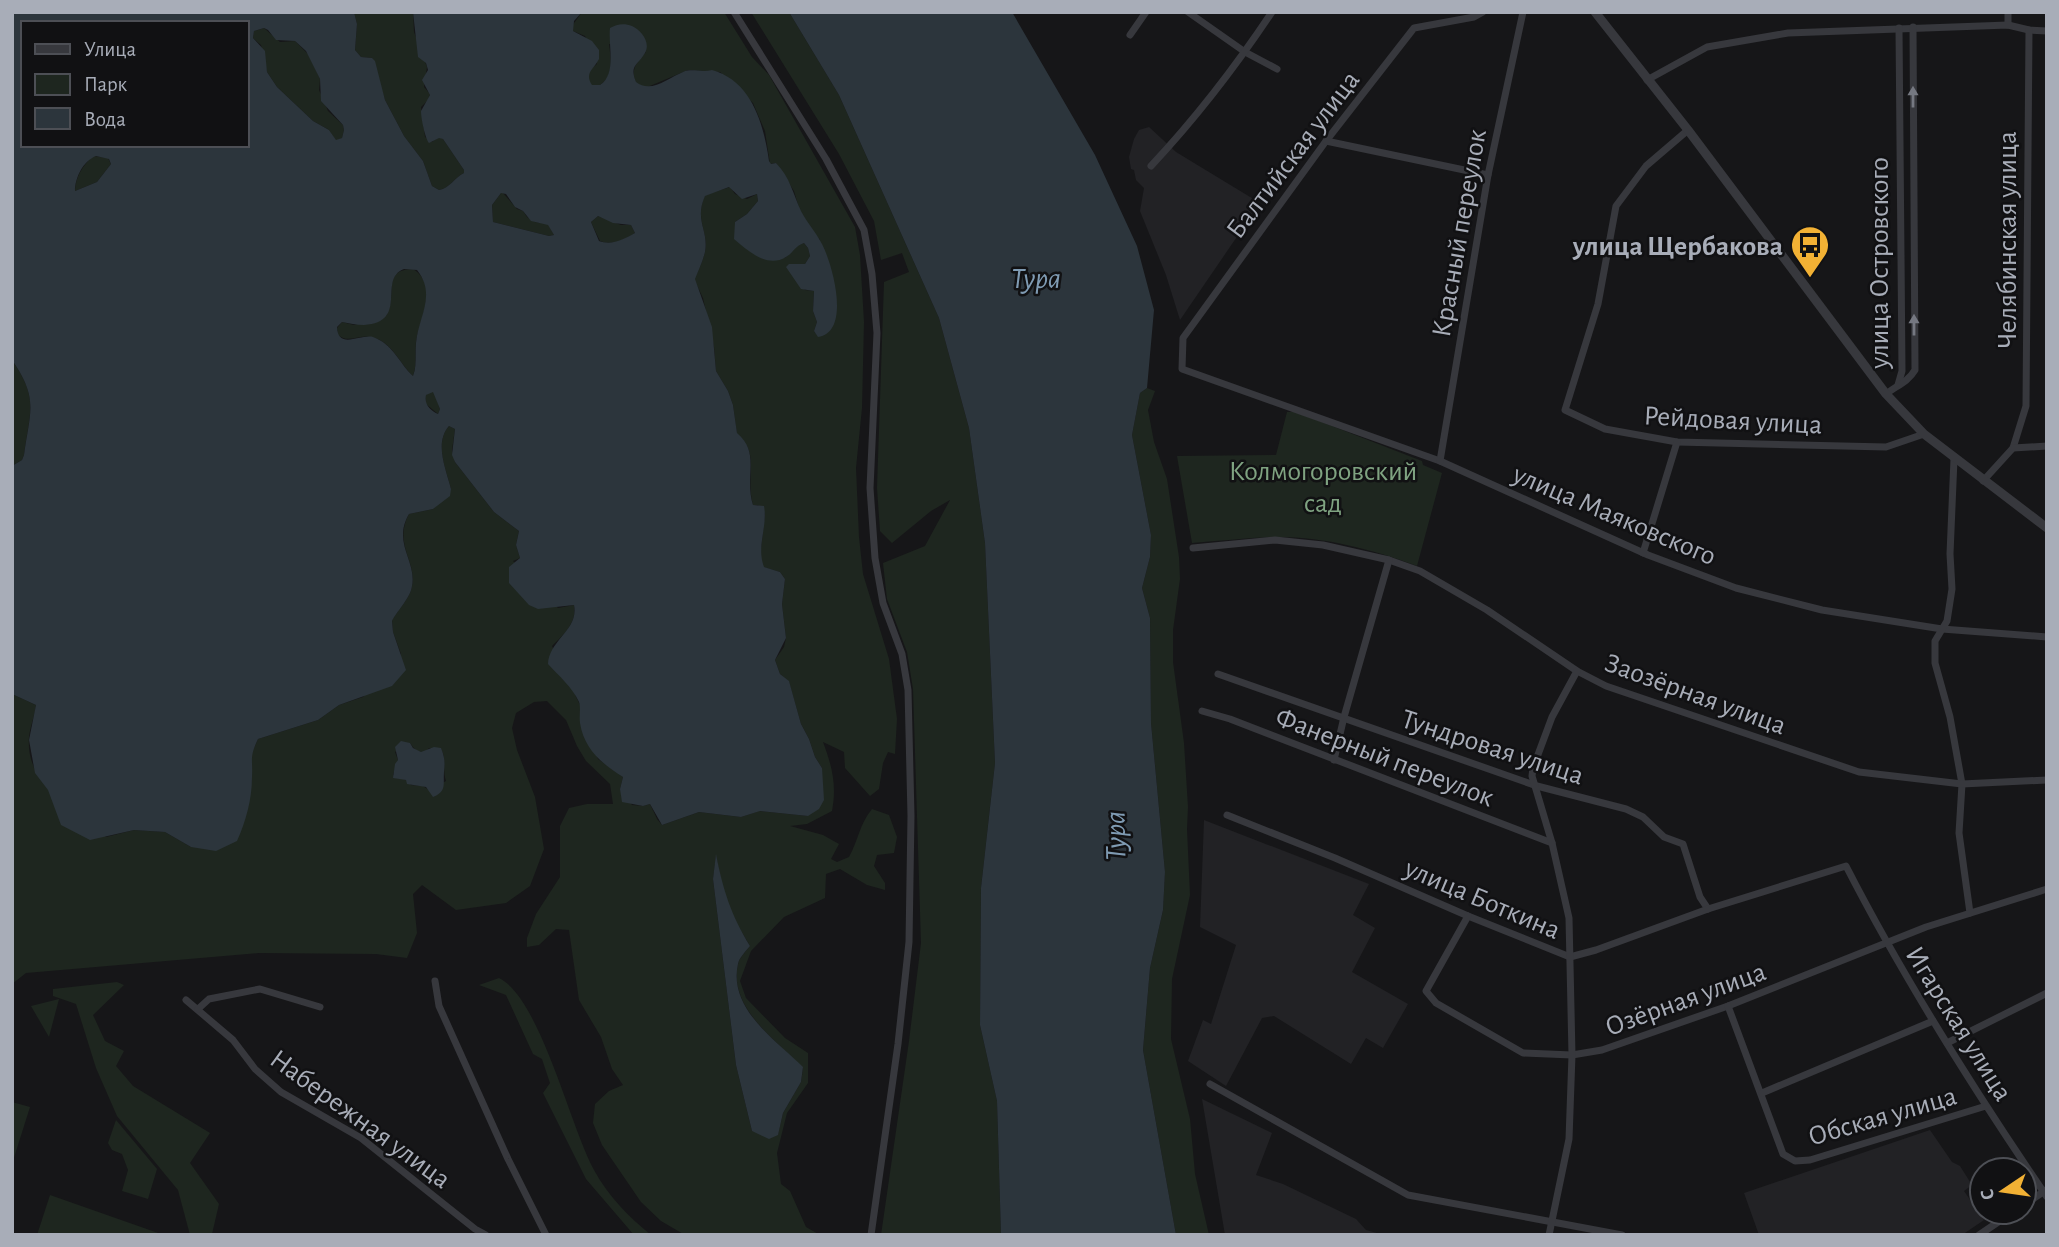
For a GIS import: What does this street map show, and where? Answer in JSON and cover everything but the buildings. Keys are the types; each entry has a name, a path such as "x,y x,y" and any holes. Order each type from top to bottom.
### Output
{"street":[{"path":"734,12 826,159 864,230 872,274 877,333 870,488 875,558 883,603 902,654 908,690 911,816 909,942 898,1044 871,1235"},
{"path":"1130,35 1146,12"},
{"path":"1188,12 1245,52 1277,69"},
{"path":"1151,166 1245,52 1272,12"},
{"name":"Балтийская улица","path":"1182,369 1182,338 1326,141 1414,28 1474,17 1483,12"},
{"name":"Красный переулок","path":"1440,461 1488,175 1524,12"},
{"path":"1595,12 1688,130 1886,394 1924,434 2047,528"},
{"path":"2008,12 2008,25"},
{"path":"1647,80 1706,47 1787,33 2008,25 2047,31"},
{"name":"улица Островского","path":"1898,384 1910,379 1915,370 1913,27"},
{"name":"улица Островского","path":"1898,384 1902,371 1899,28"},
{"name":"Челябинская улица","path":"2013,448 2026,406 2029,30"},
{"name":"Рейдовая улица","path":"1688,130 1646,166 1616,206 1598,304 1565,410 1605,429 1677,442 1886,447 1924,434"},
{"path":"1326,141 1488,175"},
{"name":"улица Маяковского","path":"1182,369 1440,461 1643,553 1736,588 1822,610 1942,629 2047,637"},
{"path":"1886,394 1898,384"},
{"path":"1643,553 1677,442"},
{"path":"1983,481 2013,448 2047,446"},
{"path":"1954,458 1950,554 1952,590 1950,611 1936,640 1935,663 1950,717 1962,785 1959,833 1970,913"},
{"name":"Заозёрная улица","path":"1193,548 1275,540 1323,545 1389,560 1420,571 1488,610 1577,671 1606,686 1859,772 1962,785 2047,780"},
{"path":"1334,760 1343,717 1389,560"},
{"path":"1549,1235 1569,1139 1572,1055 1569,918 1552,843 1532,776 1552,717 1577,671"},
{"name":"Тундровая улица","path":"1218,674 1537,786 1626,809 1643,817 1664,836 1683,844 1700,897 1708,909"},
{"name":"Фанерный переулок","path":"1202,711 1230,719 1552,843"},
{"name":"улица Боткина","path":"1227,815 1570,957 1708,909 1846,866"},
{"name":"Игарская улица","path":"1846,866 1886,944 1933,1021 1986,1106 2046,1193"},
{"name":"Озёрная улица","path":"1468,916 1426,991 1436,1003 1524,1053 1572,1055 1602,1051 1728,1006 1926,927 2047,889"},
{"path":"435,981 439,1006 508,1159 546,1235"},
{"path":"198,1009 209,999 260,989 320,1007"},
{"path":"1947,1043 2047,993"},
{"name":"Набережная улица","path":"186,1000 233,1040 255,1069 281,1092 361,1138 486,1235"},
{"name":"Обская улица","path":"1728,1006 1783,1154 1795,1161 1810,1160 1986,1106"},
{"path":"1762,1094 1933,1021"},
{"path":"1210,1084 1408,1195 1622,1235"}],"shaded area":[{"path":"1149,127 1176,152 1260,203 1180,320 1166,275 1140,211 1144,188 1136,180 1129,157 1139,130"},
{"path":"1204,820 1369,884 1353,915 1375,928 1352,972 1408,1004 1383,1048 1366,1038 1351,1064 1274,1016 1262,1018 1226,1086 1188,1061 1203,1020 1211,1024 1236,945 1200,927"},
{"path":"1202,1099 1272,1133 1256,1175 1283,1184 1356,1219 1366,1230 1384,1235 1225,1235"},
{"path":"1930,1130 1952,1162 1960,1166 1968,1179 1968,1188 1964,1191 1968,1197 1968,1226 1975,1226 1962,1235 1759,1235 1744,1193"}],"green space":[{"path":"354,12 413,12 414,32 427,67 424,87 430,94 421,107 425,137 432,142 439,137 443,139 464,170 464,173 446,187 439,190 432,186 423,161 404,136 385,100 372,58 361,57 355,50 357,24"},
{"path":"582,12 724,12 752,57 769,75 855,227 860,255 864,322 862,408 856,468 859,537 863,574 889,659 897,719 895,754 888,752 883,763 879,789 870,796 845,768 844,752 823,742 833,776 832,811 807,824 790,826 823,835 839,844 831,859 837,862 849,857 872,809 889,815 897,837 894,853 877,855 874,866 885,883 885,890 867,885 840,869 826,874 825,898 784,917 751,951 740,981 746,998 785,1038 808,1053 808,1083 787,1113 777,1153 781,1184 790,1191 806,1227 820,1235 685,1235 661,1221 641,1202 602,1145 593,1123 595,1104 609,1091 623,1085 612,1069 601,1037 579,1000 569,930 556,929 539,945 527,947 527,938 536,914 560,877 560,826 569,808 587,804 613,804 610,784 586,761 566,720 547,701 534,702 516,713 512,728 517,750 535,797 544,849 530,886 506,903 456,910 422,885 413,894 417,933 407,958 376,954 259,953 26,973 12,984 12,694 36,705 29,737 30,754 43,783 67,807 106,837 134,830 165,832 191,847 250,795 250,757 258,739 318,720 339,705 363,697 401,654 393,632 392,620 407,599 413,577 403,534 409,514 433,509 451,489 442,448 442,440 449,426 455,429 452,450 455,462 494,512 519,531 516,545 520,558 513,561 558,608 574,605 572,623 552,646 580,705 580,720 598,759 623,777 620,789 632,805 650,804 662,825 699,812 741,817 759,811 808,816 822,768 801,724 789,682 780,674 775,660 784,647 786,638 782,604 785,579 780,572 763,567 760,557 765,514 758,505 753,505 748,449 737,434 733,405 716,371 714,347 703,298 694,279 705,252 701,212 705,195 730,187 735,194 747,199 757,194 758,201 747,214 735,222 785,258 798,245 804,243 808,248 810,256 805,264 789,264 805,290 814,291 813,311 817,322 814,331 819,337 820,240 809,227 794,191 776,163 770,164 765,131 753,103 720,72 688,70 645,88 636,83 634,70 646,52 609,44 608,77 600,85 591,85 588,80 589,70 597,64 585,36 573,31 572,26","holes":["410,743 420,752 429,748 441,749 446,781 429,790 423,786 411,785 393,775 398,760 395,752","716,856 724,894 735,921 750,946 738,964 740,995 757,1022 803,1068 801,1082 783,1113 778,1134 752,1131 736,1065 713,879"]},
{"path":"751,12 789,12 839,95 939,318 969,428 985,543 995,763 981,888 980,1025 997,1101 1001,1235 881,1235 921,943 913,689 907,652 887,599 883,563 925,546 950,500 931,511 892,543 880,531 877,488 884,282 909,272 902,253 881,260 874,221 839,154"},
{"path":"264,28 280,42 295,41 310,56 320,79 319,90 328,111 343,125 342,138 336,141 329,130 313,121 277,87 267,72 261,45 253,38 254,31"},
{"path":"93,156 108,158 111,164 97,182 75,191 80,172"},
{"path":"501,193 527,217 535,222 548,224 554,235 493,222 492,205"},
{"path":"598,216 621,225 631,225 635,233 618,242 600,241 591,222"},
{"path":"413,269 421,276 427,294 416,342 413,376 395,353 378,339 342,338 338,335 337,328 342,322 354,325 386,316 390,308 393,279 403,270"},
{"path":"12,360 26,385 30,416 24,455 22,460 12,466"},
{"path":"1147,388 1155,391 1148,410 1154,442 1167,479 1180,579 1173,630 1173,662 1184,743 1190,895 1172,979 1171,1039 1190,1119 1195,1174 1209,1235 1176,1235 1143,1050 1150,968 1163,910 1165,872 1151,723 1150,618 1142,588 1150,557 1151,535 1132,435 1140,393"},
{"path":"434,392 440,409 438,414 426,404 425,396"},
{"name":"Колмогоровский сад","path":"1287,412 1296,412 1422,461 1423,465 1442,473 1417,566 1364,549 1291,537 1192,543 1177,456 1276,455"},
{"path":"499,978 514,990 541,1036 594,1170 620,1205 651,1235 634,1235 586,1179 543,1093 550,1083 542,1059 533,1054 506,995 479,985"},
{"path":"117,982 124,985 93,1015 105,1041 124,1051 116,1066 133,1086 210,1133 190,1163 219,1204 212,1234 190,1235 178,1190 117,1116 96,1068 76,1004 53,996 53,989"},
{"path":"59,999 49,1037 31,1006"},
{"path":"12,1102 30,1107 12,1164"},
{"path":"116,1120 157,1169 148,1199 122,1191 128,1170 122,1154 112,1150 108,1143"},
{"path":"50,1195 161,1234 162,1235 37,1235"}],"water":[{"path":"12,12 354,12 357,24 355,50 361,57 375,61 385,100 404,136 423,161 432,186 439,190 464,173 464,170 443,139 429,143 426,137 421,111 430,95 422,80 428,70 426,63 418,57 413,12 582,12 574,21 573,31 592,41 599,50 599,59 589,74 592,85 600,85 608,74 611,59 610,28 621,24 635,28 642,33 646,41 647,49 633,72 636,82 642,85 654,86 690,70 712,70 726,76 737,84 754,106 764,133 769,161 771,164 776,163 785,174 801,211 822,244 834,280 837,310 834,323 828,332 818,337 814,331 817,322 813,311 814,291 801,289 786,267 789,264 805,264 810,256 804,243 779,260 758,257 734,239 735,222 747,214 758,201 757,194 742,199 729,187 705,196 701,219 706,244 695,279 712,327 716,371 733,405 737,433 748,449 753,505 764,506 761,552 764,567 780,572 785,579 782,604 786,638 775,660 780,674 789,681 801,724 822,768 824,800 819,809 808,816 760,811 741,817 699,812 662,825 650,804 643,806 622,802 620,789 623,777 601,761 585,741 580,723 579,702 548,664 553,648 572,621 574,605 538,609 529,605 509,583 509,567 520,558 516,545 519,531 494,512 455,462 452,455 455,429 449,426 442,440 442,448 451,489 450,496 433,509 409,514 404,524 404,543 413,577 407,599 392,621 406,670 392,686 339,705 318,720 258,739 252,754 251,793 243,826 237,841 216,851 191,847 165,832 134,830 90,840 61,825 48,790 35,773 29,740 36,705 12,694 12,466 22,460 24,455 30,416 29,396 21,373 12,360","holes":["264,28 276,40 295,41 306,51 320,79 321,101 343,125 342,138 336,140 329,130 313,121 277,87 267,72 265,51 253,38 254,31","96,156 109,159 111,164 97,182 75,191 78,176 91,158","501,193 506,194 515,207 523,211 531,221 548,225 554,235 493,222 492,205","598,216 613,223 631,225 635,233 613,242 599,241 591,222","404,269 417,270 426,288 425,306 417,333 413,376 380,340 373,337 351,340 341,338 338,334 337,327 342,322 364,325 378,322 386,316 390,309 396,274","433,392 440,409 438,414 428,406 426,395"]},
{"name":"Тура","path":"789,12 1012,12 1095,155 1137,246 1154,310 1147,388 1140,393 1132,435 1151,535 1150,557 1142,588 1150,618 1151,723 1165,872 1163,910 1150,968 1143,1050 1176,1235 1001,1235 997,1101 980,1025 981,888 995,763 985,543 969,428 939,318 839,95"},
{"path":"401,741 410,743 421,752 434,747 441,748 444,784 437,795 433,797 426,787 407,784 406,780 393,778 398,760 395,747"},
{"path":"716,854 728,902 750,946 738,964 740,995 757,1022 803,1067 801,1082 783,1113 778,1135 769,1139 752,1131 736,1065 713,879"}],"place":[{"name":"улица Щербакова","path":"1810,279"}]}
